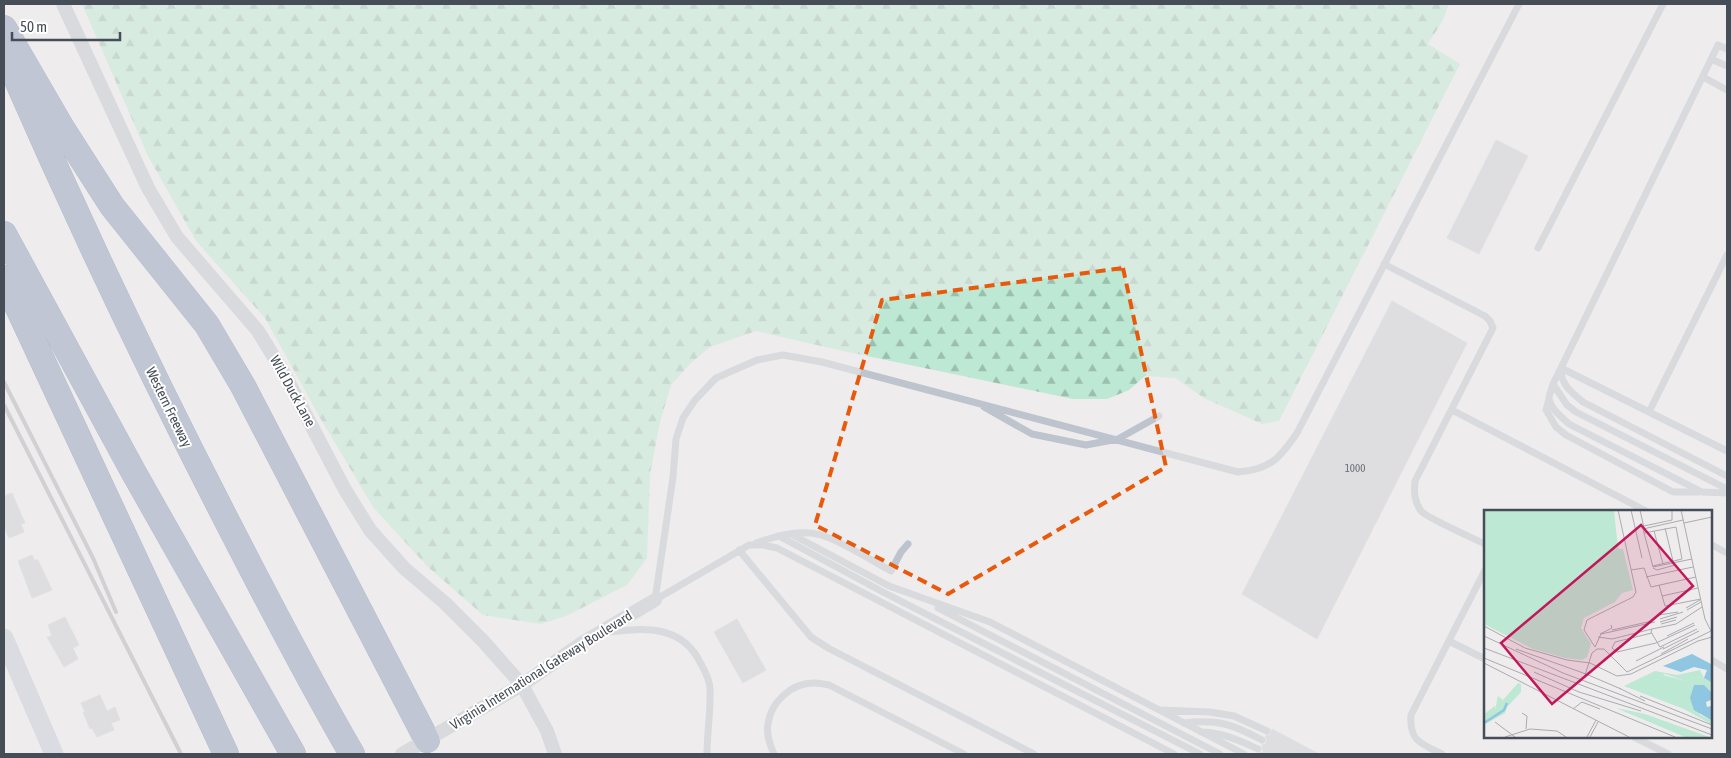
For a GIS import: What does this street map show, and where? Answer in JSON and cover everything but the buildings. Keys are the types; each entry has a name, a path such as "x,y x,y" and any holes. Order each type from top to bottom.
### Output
{"highway":[{"path":"4,28 62,128 112,206 207,325 243,386 430,747"},
{"name":"Western Freeway","path":"4,50 38,130 119,306 174,419 268,600 349,749"},
{"path":"4,234 134,473 293,754"},
{"path":"4,278 226,754"}],"street":[{"name":"Wild Duck Lane","path":"63,4 148,188 177,237 258,331 286,377 344,488 370,530 404,568 445,603 483,641 522,685 547,731 555,754"},
{"name":"Virginia International Gateway Boulevard","path":"402,754 430,747 597,634 655,600"},
{"path":"4,638 54,754"}],"lane":[{"path":"655,600 673,477 676,439 683,418 716,378 757,360 783,355 822,362 1238,472 1254,471 1268,465 1282,455 1297,433 1519,4"},
{"path":"1538,248 1663,4"},
{"path":"1727,49 1718,45 1553,384 1546,410 1556,427 1566,435 1673,492 1727,491"},
{"path":"1711,59 1727,66"},
{"path":"1703,77 1727,90"},
{"path":"1649,412 1727,255"},
{"path":"1384,264 1485,316 1493,328 1416,481 1415,499 1423,513 1484,544"},
{"path":"1561,368 1727,451"},
{"path":"1561,368 1560,374 1565,385 1582,402 1727,476"},
{"path":"1553,384 1566,405 1576,412 1727,491"},
{"path":"1549,397 1551,404 1558,414 1569,424 1702,492"},
{"path":"972,401 1032,434 1086,445 1118,439 1159,416"},
{"path":"1452,410 1644,510"},
{"path":"655,600 748,545 779,536 797,533 821,535 891,571 901,552 908,544"},
{"path":"791,534 889,586 990,622 1244,754"},
{"path":"779,536 881,591 1200,754"},
{"path":"748,545 763,545 776,548 1169,754"},
{"path":"1711,545 1727,553"},
{"path":"740,550 811,638 1034,754"},
{"path":"1442,754 1418,742 1410,726 1411,715 1484,572"},
{"path":"915,596 1220,754"},
{"path":"597,634 636,629 662,631 681,639 695,652 706,672 710,687 707,754"},
{"path":"1449,641 1484,659"},
{"path":"1711,660 1727,668"},
{"path":"774,754 768,742 768,725 772,709 782,696 796,686 813,683 829,685 964,754"},
{"path":"1159,710 1210,712 1234,716 1267,731"},
{"path":"1183,723 1206,720 1226,724 1246,731 1262,740"},
{"path":"1199,731 1232,738 1258,749"},
{"path":"1636,738 1668,754"}],"highlighted area":[{"path":"1123,268 1166,467 948,594 815,525 882,300"}],"green space":[{"path":"82,4 1449,4 1442,22 1428,44 1460,64 1279,421 1262,424 1204,398 1175,378 1145,376 1129,390 1107,399 1073,399 756,331 710,347 691,363 671,385 660,422 650,474 647,558 627,585 566,616 541,624 483,615 428,567 373,507 319,416 265,318 196,241 148,156"}],"railway":[{"path":"4,382 93,558 116,612"},
{"path":"4,405 181,754"}]}
